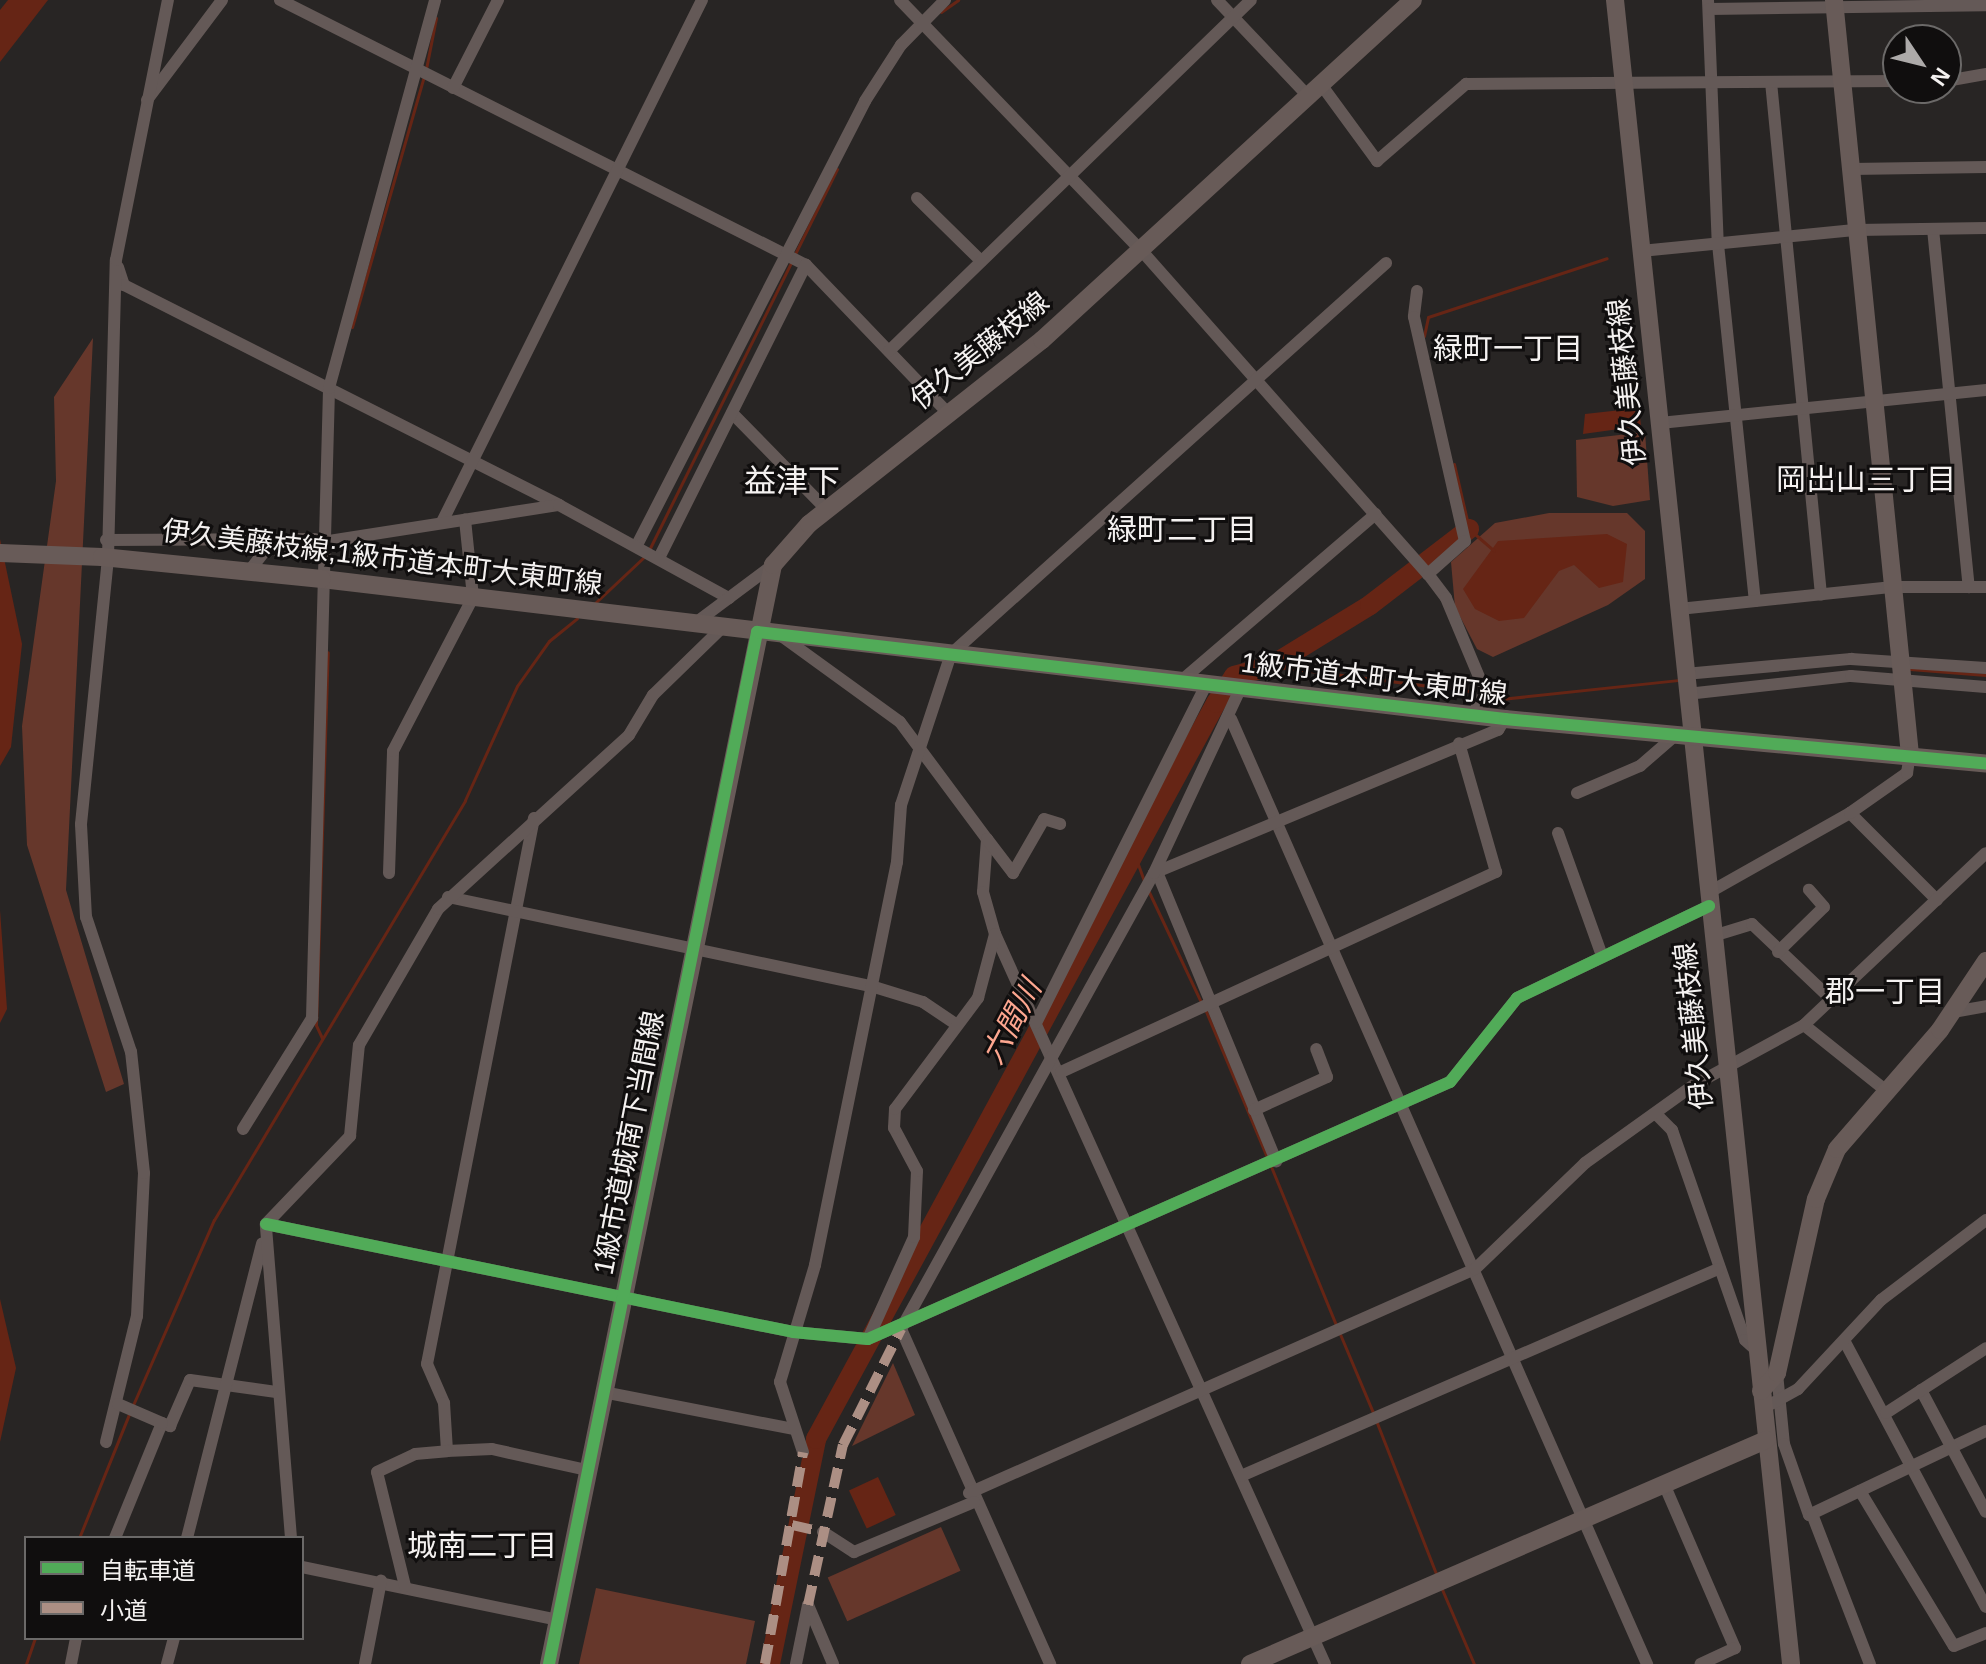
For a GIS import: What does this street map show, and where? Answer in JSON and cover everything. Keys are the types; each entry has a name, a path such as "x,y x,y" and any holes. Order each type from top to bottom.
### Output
{"street":[{"path":"106,1442 118,1404 141,1273 139,1092 80,882 107,549 116,260 144,107 168,0"},
{"path":"144,107 222,0"},
{"path":"280,0 806,265 949,414"},
{"path":"243,1129 312,1018 321,578 329,388 419,70 435,0"},
{"path":"453,88 498,0"},
{"path":"442,522 702,0"},
{"path":"900,0 1141,250 1428,574 1446,598 1482,684 1475,715"},
{"path":"640,544 865,101 920,21 945,0"},
{"path":"1217,0 1314,89 1377,161 1466,84 1882,81"},
{"path":"889,351 1251,0"},
{"name":"伊久美藤枝線","path":"773,565 827,510 949,414 1141,250 1413,0"},
{"name":"伊久美藤枝線","path":"1615,0 1679,609 1686,684 1685,734 1709,899 1756,1350 1767,1400 1766,1440 1791,1664"},
{"path":"265,1230 793,1332 868,1339 901,1329 1450,1082 1517,998 1709,899 1850,813 1907,773 1910,755 1834,3"},
{"path":"1755,601 1718,244 1716,82 1708,4 1986,5"},
{"path":"1962,78 1986,74"},
{"path":"1771,82 1821,595"},
{"path":"1851,169 1986,167"},
{"path":"917,198 981,261"},
{"path":"1641,251 1857,230 1986,228"},
{"path":"1933,229 1969,587"},
{"path":"116,260 124,285 640,544 729,598"},
{"path":"803,1452 780,1382 815,1265 897,862 901,805 923,748 951,654 1386,263"},
{"path":"660,556 806,265"},
{"path":"1417,291 1414,317 1465,541 1428,574"},
{"path":"1660,423 1986,390"},
{"path":"732,413 827,510"},
{"path":"250,570 265,551 559,505"},
{"path":"1182,680 1376,514"},
{"path":"389,873 393,751 473,597 465,519"},
{"path":"107,549 324,541"},
{"name":"伊久美藤枝線;1級市道本町大東町線","path":"0,553 107,549 250,570 757,632"},
{"path":"694,624 773,565"},
{"path":"757,632 773,565"},
{"path":"1679,609 1893,587 1986,587"},
{"path":"187,1536 265,1230 350,1136 359,1045 448,897 629,735 653,695 722,628"},
{"name":"1級市道本町大東町線","path":"757,632 1505,719 1986,764"},
{"name":"1級市道城南下当間線","path":"549,1664 757,632"},
{"path":"779,634 900,722 923,748 1013,873 1044,819 1060,824"},
{"path":"1686,684 1802,661 1902,671 1986,687"},
{"path":"1686,684 1986,668"},
{"path":"1036,1023 1207,683"},
{"path":"901,1329 1050,1051 1156,872 1231,719 1241,687"},
{"path":"1231,719 1335,947 1647,1664"},
{"path":"1156,872 1459,743 1498,730 1505,719"},
{"path":"1577,793 1640,766 1685,734"},
{"path":"1061,1072 1496,872 1459,743"},
{"path":"1850,813 1937,900"},
{"path":"447,1451 444,1403 427,1364 534,818"},
{"path":"1558,833 1602,956"},
{"path":"987,839 983,892 995,934 1061,1072 1325,1664"},
{"path":"823,1532 854,1552 1475,1269 1585,1163 1727,1067 1804,1025 1986,853"},
{"path":"1156,872 1208,1005 1276,1161"},
{"path":"1778,952 1824,907 1809,890"},
{"path":"448,897 871,986 923,1002 956,1024"},
{"path":"1713,936 1752,924 1778,952 1831,999"},
{"path":"868,1339 914,1237 917,1171 894,1128 895,1109 978,998 995,934"},
{"path":"1870,1664 1767,1400 1777,1373 1825,1173 1885,1090 1953,1012 1986,961"},
{"path":"1953,1012 1986,1006"},
{"path":"1804,1025 1885,1090"},
{"path":"1254,1110 1327,1077 1316,1049"},
{"path":"1658,1116 1672,1130 1745,1340 1756,1350"},
{"path":"1767,1400 1845,1342 1881,1300 1986,1220"},
{"path":"265,1230 276,1392 291,1536"},
{"path":"1241,1476 1718,1269"},
{"path":"901,1329 972,1497 1050,1664"},
{"path":"1845,1342 1886,1413 1986,1607"},
{"path":"1886,1413 1986,1348"},
{"path":"118,1404 170,1426 190,1380 276,1392"},
{"path":"1921,1390 1986,1512"},
{"path":"603,1392 794,1429"},
{"path":"116,1536 162,1423"},
{"path":"1812,1514 1986,1431"},
{"path":"1250,1664 1766,1440"},
{"path":"405,1586 377,1472 415,1454 492,1449 587,1470"},
{"path":"1664,1484 1735,1648 1700,1664"},
{"path":"1860,1491 1954,1646 1986,1633"},
{"path":"304,1567 558,1620"},
{"path":"365,1664 381,1581"},
{"path":"796,1664 808,1605 833,1664"},
{"path":"71,1664 76,1640"},
{"path":"167,1664 173,1640"}],"shaded area":[{"path":"8,0 48,0 0,62 0,10"},
{"path":"93,338 66,890 124,1084 106,1092 27,845 22,726 56,481 54,397"},
{"path":"1639,408 1641,426 1583,434 1585,414"},
{"path":"1645,432 1650,500 1613,506 1577,497 1576,440"},
{"path":"1549,513 1627,513 1645,531 1645,579 1608,605 1493,657 1477,649 1455,607 1451,562 1495,523"},
{"path":"1607,534 1627,544 1623,582 1599,588 1574,565 1559,571 1524,618 1499,621 1475,609 1463,589 1498,541"},
{"path":"0,539 22,644 11,747 0,766"},
{"path":"0,910 7,1009 0,1023"},
{"path":"0,1299 16,1368 0,1442"},
{"path":"893,1363 915,1415 852,1446"},
{"path":"878,1477 896,1515 867,1529 849,1491"},
{"path":"941,1527 961,1571 847,1621 828,1577"},
{"path":"596,1588 755,1621 746,1664 579,1664"}],"waterway":[{"path":"941,12 958,0"},
{"path":"426,69 436,18"},
{"path":"352,327 424,76"},
{"path":"794,256 837,169"},
{"path":"1424,336 1428,317 1607,258"},
{"path":"649,550 791,263"},
{"path":"1454,464 1469,529 1494,551"},
{"name":"六間川","path":"770,1664 816,1439 1216,703 1234,676 1271,666 1370,605 1469,529"},
{"path":"595,603 645,556"},
{"path":"133,1405 214,1220 465,800 517,686 549,641 577,618"},
{"path":"322,1038 316,1025 328,652"},
{"path":"1271,666 1478,692"},
{"path":"1910,669 1986,675"},
{"path":"1485,694 1501,699 1680,680"},
{"path":"1135,856 1145,883"},
{"path":"1148,890 1201,1002"},
{"path":"1205,1009 1267,1157"},
{"path":"1270,1164 1337,1327"},
{"path":"1340,1334 1374,1415"},
{"path":"80,1536 130,1412"},
{"path":"1377,1423 1437,1576"},
{"path":"1441,1587 1474,1664"},
{"path":"26,1664 34,1640"}],"marked path":[{"path":"808,1605 843,1445 901,1329"},
{"path":"765,1664 803,1452"},
{"path":"792,1525 823,1532"}],"cycle path":[{"path":"549,1664 757,632 1505,719 1986,764"},
{"path":"266,1224 793,1332 868,1339 1450,1082 1517,998 1709,906"}],"district":[{"name":"緑町一丁目","path":"1508,349"},
{"name":"岡出山三丁目","path":"1866,480"},
{"name":"益津下","path":"792,481"},
{"name":"緑町二丁目","path":"1182,530"},
{"name":"郡一丁目","path":"1885,992"},
{"name":"城南二丁目","path":"482,1546"}]}
